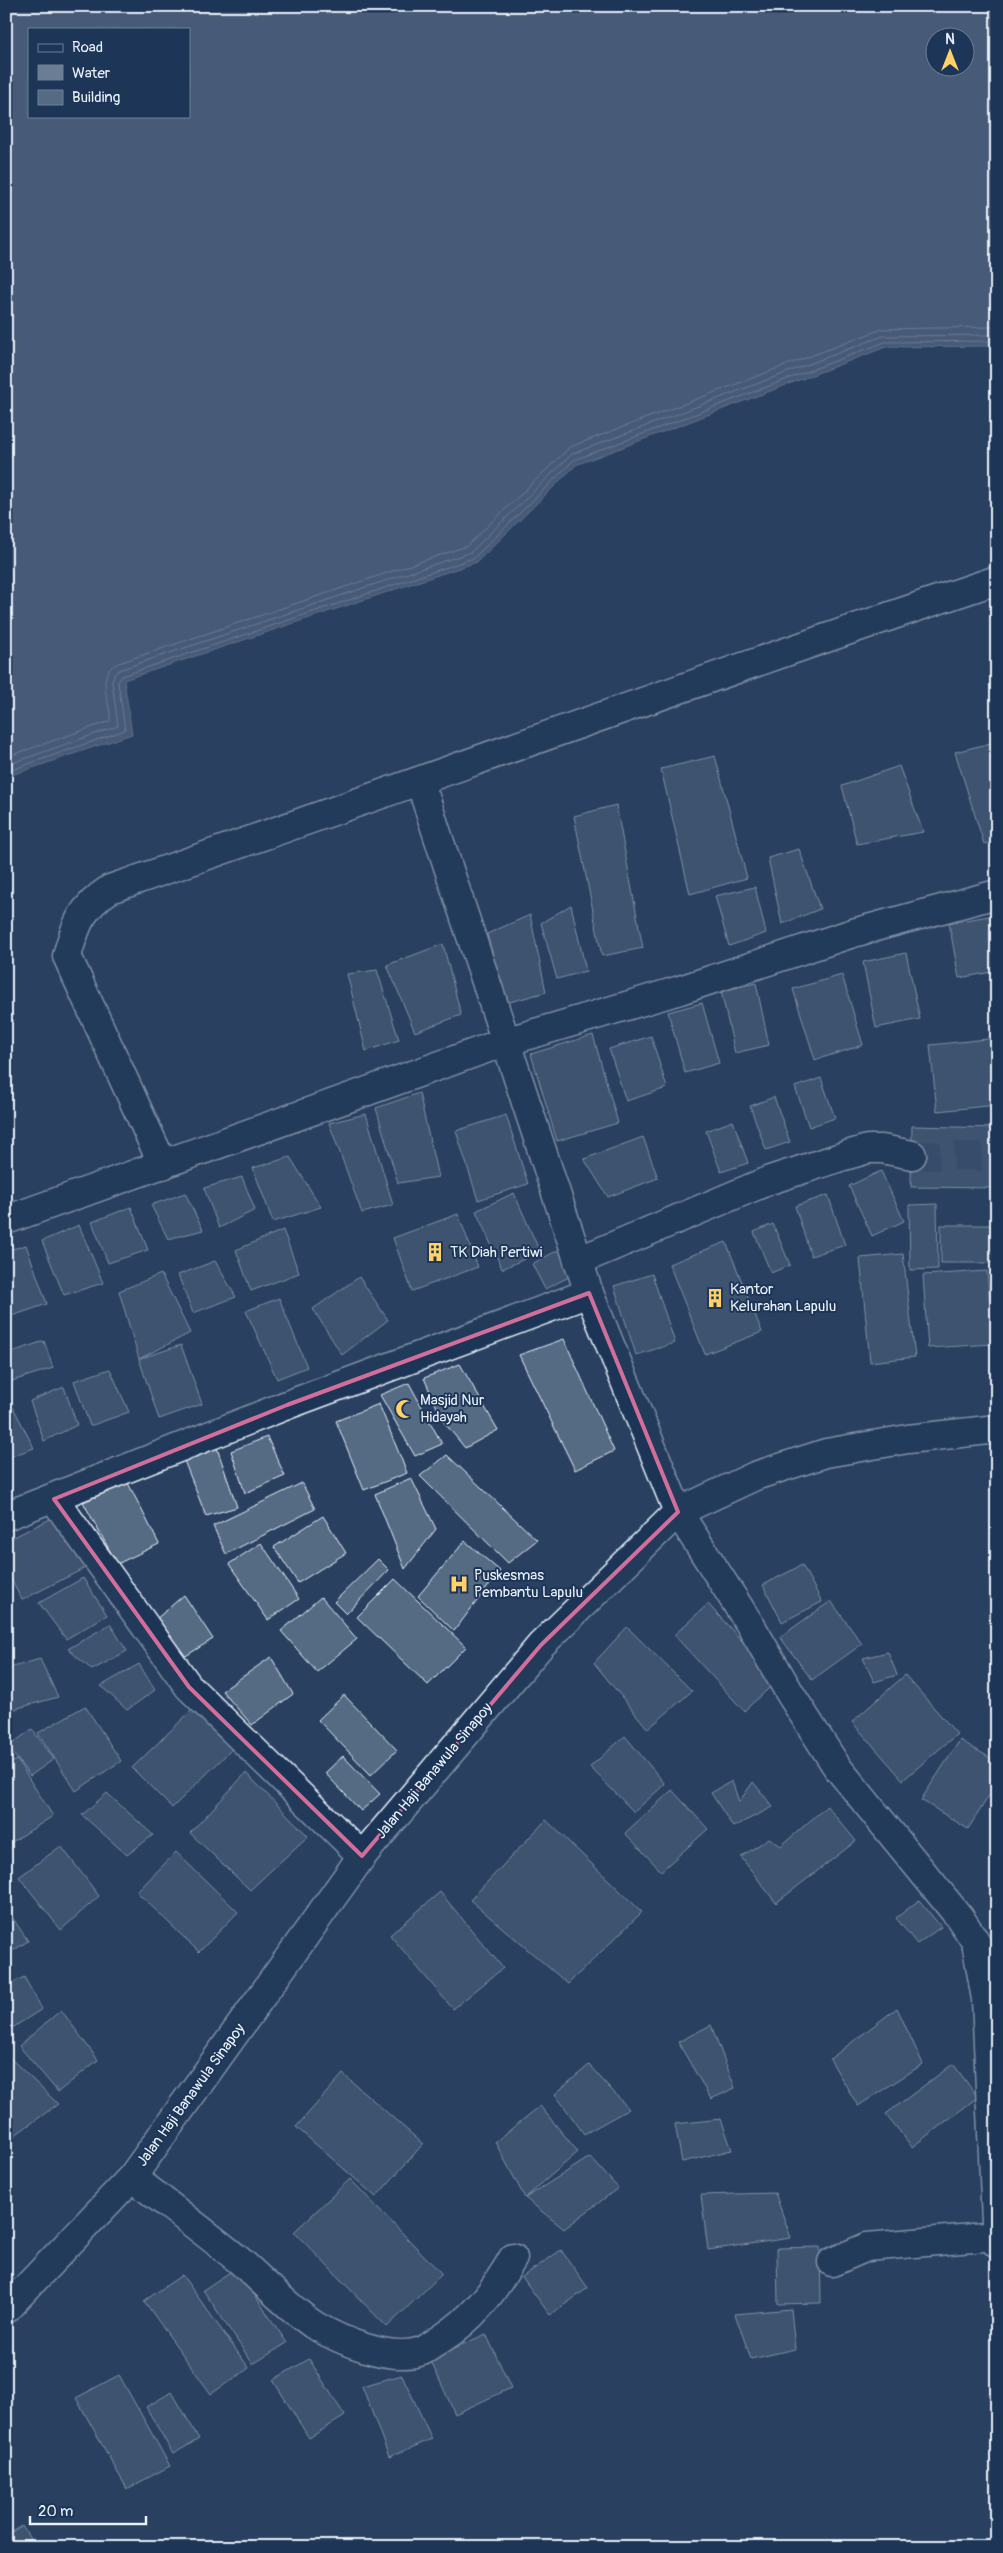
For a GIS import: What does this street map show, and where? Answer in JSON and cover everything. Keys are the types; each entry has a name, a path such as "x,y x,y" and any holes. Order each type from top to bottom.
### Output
{"main road":[{"path":"163,1165 67,956 76,922 97,898 110,889 416,784 850,629 997,580"},
{"path":"425,797 589,1293 678,1512 752,1626 791,1695 837,1767 960,1918 976,1942 986,2000 996,2240 867,2247 832,2262"},
{"path":"6,1220 505,1042 680,990 853,933 997,894"},
{"path":"578,1261 770,1180 844,1156 868,1149 882,1148 912,1155"},
{"path":"6,1516 54,1499 287,1405 589,1293"},
{"name":"Jalan Haji Banawula Sinapoy","path":"6,2309 132,2177 362,1856 541,1645 678,1512 755,1476 826,1453 908,1439 997,1429"},
{"path":"54,1499 189,1687 362,1856"},
{"path":"132,2177 240,2261 314,2324 342,2340 367,2348 396,2354 422,2351 452,2332 477,2311 498,2284 513,2258"}],"highlighted area":[{"path":"589,1293 678,1512 541,1645 362,1856 189,1687 54,1499 287,1405"}],"water":[{"path":"6,6 997,6 997,346 886,347 576,465 477,562 124,680 132,734 6,777"}],"building":[{"path":"991,743 997,766 997,841 984,844 955,752"},
{"path":"715,756 747,878 690,894 661,769"},
{"path":"899,766 923,832 857,844 842,786"},
{"path":"616,805 643,948 602,956 574,816"},
{"path":"799,849 820,909 782,924 768,858"},
{"path":"755,887 766,933 729,946 715,896"},
{"path":"571,905 586,971 557,979 541,923"},
{"path":"530,915 546,992 506,1003 487,934"},
{"path":"989,916 997,971 959,978 949,923"},
{"path":"443,944 461,1015 415,1032 387,965"},
{"path":"906,953 920,1019 876,1028 863,962"},
{"path":"377,970 399,1040 366,1051 347,974"},
{"path":"842,975 863,1045 815,1060 793,989"},
{"path":"756,983 769,1045 735,1053 721,991"},
{"path":"702,1003 719,1063 685,1073 668,1012"},
{"path":"593,1035 618,1123 557,1141 531,1054"},
{"path":"651,1036 667,1088 626,1101 609,1049"},
{"path":"997,1038 997,1105 937,1111 930,1045"},
{"path":"821,1078 835,1118 809,1127 795,1087"},
{"path":"419,1093 438,1177 398,1183 376,1108"},
{"path":"774,1097 790,1142 766,1150 750,1106"},
{"path":"366,1114 393,1205 362,1213 329,1123"},
{"path":"506,1115 528,1184 478,1200 456,1131"},
{"path":"733,1121 748,1163 721,1172 706,1131"},
{"path":"912,1126 997,1128 997,1188 911,1187"},
{"path":"643,1137 658,1178 608,1197 584,1159"},
{"path":"290,1157 321,1207 273,1222 253,1168"},
{"path":"881,1171 904,1221 872,1236 849,1186"},
{"path":"242,1177 255,1210 219,1228 204,1188"},
{"path":"185,1193 203,1230 168,1239 151,1205"},
{"path":"514,1193 540,1252 502,1269 476,1211"},
{"path":"828,1195 845,1245 811,1256 795,1206"},
{"path":"937,1204 938,1269 910,1270 909,1205"},
{"path":"131,1207 148,1250 108,1263 92,1222"},
{"name":"TK Diah Pertiwi","path":"458,1214 478,1267 412,1291 393,1238"},
{"path":"773,1224 790,1265 771,1273 754,1232"},
{"path":"79,1225 103,1283 64,1295 42,1241"},
{"path":"941,1225 997,1225 997,1263 941,1263"},
{"path":"283,1230 299,1273 251,1291 236,1250"},
{"name":"Kantor Kelurahan Lapulu","path":"726,1242 762,1332 705,1354 669,1264"},
{"path":"26,1245 47,1304 6,1318 6,1251"},
{"path":"560,1249 573,1275 545,1289 532,1264"},
{"path":"903,1254 915,1357 870,1362 860,1258"},
{"path":"215,1261 236,1297 193,1313 178,1275"},
{"path":"987,1271 993,1344 928,1348 923,1275"},
{"path":"161,1274 190,1333 139,1359 119,1291"},
{"path":"652,1274 675,1343 636,1355 614,1286"},
{"path":"359,1277 388,1320 342,1355 313,1309"},
{"path":"279,1298 307,1367 277,1379 246,1311"},
{"path":"564,1339 614,1451 575,1470 519,1355"},
{"path":"44,1341 53,1368 6,1383 6,1354"},
{"path":"181,1345 202,1404 159,1419 139,1359"},
{"path":"460,1364 498,1430 465,1448 443,1421 424,1378"},
{"path":"110,1369 129,1412 90,1426 74,1381"},
{"name":"Masjid Nur Hidayah","path":"409,1383 442,1444 415,1456 380,1395"},
{"path":"64,1387 77,1425 44,1441 30,1401"},
{"path":"379,1404 407,1473 364,1490 336,1421"},
{"path":"13,1407 34,1448 6,1458 6,1410"},
{"path":"267,1437 285,1476 245,1493 231,1451"},
{"path":"217,1448 237,1507 206,1516 183,1458"},
{"path":"447,1455 537,1540 508,1563 420,1476"},
{"path":"411,1478 436,1529 405,1569 375,1494"},
{"path":"128,1483 159,1544 117,1564 83,1502"},
{"path":"302,1483 315,1509 226,1554 213,1526"},
{"path":"60,1514 87,1567 22,1600 6,1570 6,1541"},
{"path":"323,1516 346,1553 298,1583 274,1547"},
{"name":"Puskesmas Pembantu Lapulu","path":"465,1541 500,1571 454,1631 418,1596"},
{"path":"261,1543 299,1599 268,1620 229,1564"},
{"path":"378,1559 389,1570 346,1614 334,1602"},
{"path":"802,1565 822,1602 782,1622 763,1585"},
{"path":"83,1578 107,1615 66,1639 39,1603"},
{"path":"395,1579 466,1647 428,1685 357,1617"},
{"path":"184,1595 213,1639 184,1657 155,1620"},
{"path":"321,1597 357,1639 317,1672 281,1631"},
{"path":"831,1601 862,1644 812,1680 780,1637"},
{"path":"708,1604 778,1680 744,1711 674,1635"},
{"path":"110,1624 127,1651 92,1670 68,1649"},
{"path":"627,1627 692,1691 648,1729 594,1663"},
{"path":"888,1652 897,1675 874,1682 863,1658"},
{"path":"271,1657 293,1694 252,1725 222,1691"},
{"path":"40,1659 58,1697 11,1710 6,1700 6,1669"},
{"path":"139,1664 155,1690 127,1710 101,1686"},
{"path":"905,1675 957,1734 903,1780 852,1722"},
{"path":"344,1695 397,1750 371,1775 318,1720"},
{"path":"85,1706 121,1761 76,1791 38,1733"},
{"path":"193,1709 233,1748 172,1808 132,1768"},
{"path":"32,1729 54,1759 30,1776 8,1747"},
{"path":"625,1736 665,1784 634,1812 590,1767"},
{"path":"960,1740 997,1762 997,1783 968,1829 921,1800"},
{"path":"343,1756 380,1794 361,1811 325,1773"},
{"path":"17,1760 53,1816 7,1845 6,1766"},
{"path":"246,1773 308,1836 250,1890 190,1833"},
{"path":"732,1781 739,1802 753,1782 773,1807 733,1827 711,1793"},
{"path":"672,1790 708,1829 661,1871 625,1833"},
{"path":"107,1793 153,1835 127,1855 82,1815"},
{"path":"827,1806 856,1841 776,1903 741,1857 769,1838 781,1846"},
{"path":"546,1820 642,1912 568,1984 470,1900"},
{"path":"61,1846 99,1896 61,1930 19,1877"},
{"path":"176,1852 238,1912 199,1952 137,1892"},
{"path":"440,1892 503,1968 453,2009 390,1935"},
{"path":"919,1900 941,1927 917,1944 896,1918"},
{"path":"6,1908 28,1941 6,1955"},
{"path":"24,1977 42,2009 9,2030 6,2025 6,1986"},
{"path":"897,2008 923,2064 858,2106 830,2059"},
{"path":"61,2010 98,2060 58,2092 19,2046"},
{"path":"711,2025 735,2088 711,2099 678,2042"},
{"path":"6,2054 58,2104 8,2140 6,2138"},
{"path":"953,2064 978,2097 912,2147 886,2114"},
{"path":"589,2065 629,2109 584,2134 555,2094"},
{"path":"343,2074 423,2144 376,2197 296,2127"},
{"path":"540,2106 578,2152 525,2198 495,2142"},
{"path":"721,2119 732,2150 682,2162 675,2124"},
{"path":"590,2157 618,2188 564,2229 525,2198"},
{"path":"350,2179 442,2274 387,2327 294,2232"},
{"path":"775,2193 791,2238 708,2250 701,2195"},
{"path":"820,2247 821,2303 778,2304 777,2248"},
{"path":"561,2250 588,2288 550,2315 522,2277"},
{"path":"236,2268 287,2343 253,2364 203,2290"},
{"path":"182,2275 249,2368 211,2394 144,2301"},
{"path":"791,2309 795,2349 751,2359 735,2314"},
{"path":"486,2334 511,2388 455,2414 430,2359"},
{"path":"309,2359 345,2416 309,2438 273,2380"},
{"path":"119,2375 170,2466 127,2489 76,2398"},
{"path":"402,2375 432,2439 389,2457 362,2386"},
{"path":"172,2392 199,2439 173,2454 146,2407"},
{"path":"22,2526 35,2547 6,2547 6,2536"},
{"path":"151,2541 154,2547 140,2547"}],"tunnel":[{"path":"912,1155 997,1157"}],"place":[{"name":"TK Diah Pertiwi","path":"435,1252"},
{"name":"Kantor Kelurahan Lapulu","path":"715,1298"},
{"name":"Masjid Nur Hidayah","path":"405,1409"},
{"name":"Puskesmas Pembantu Lapulu","path":"459,1584"}]}
